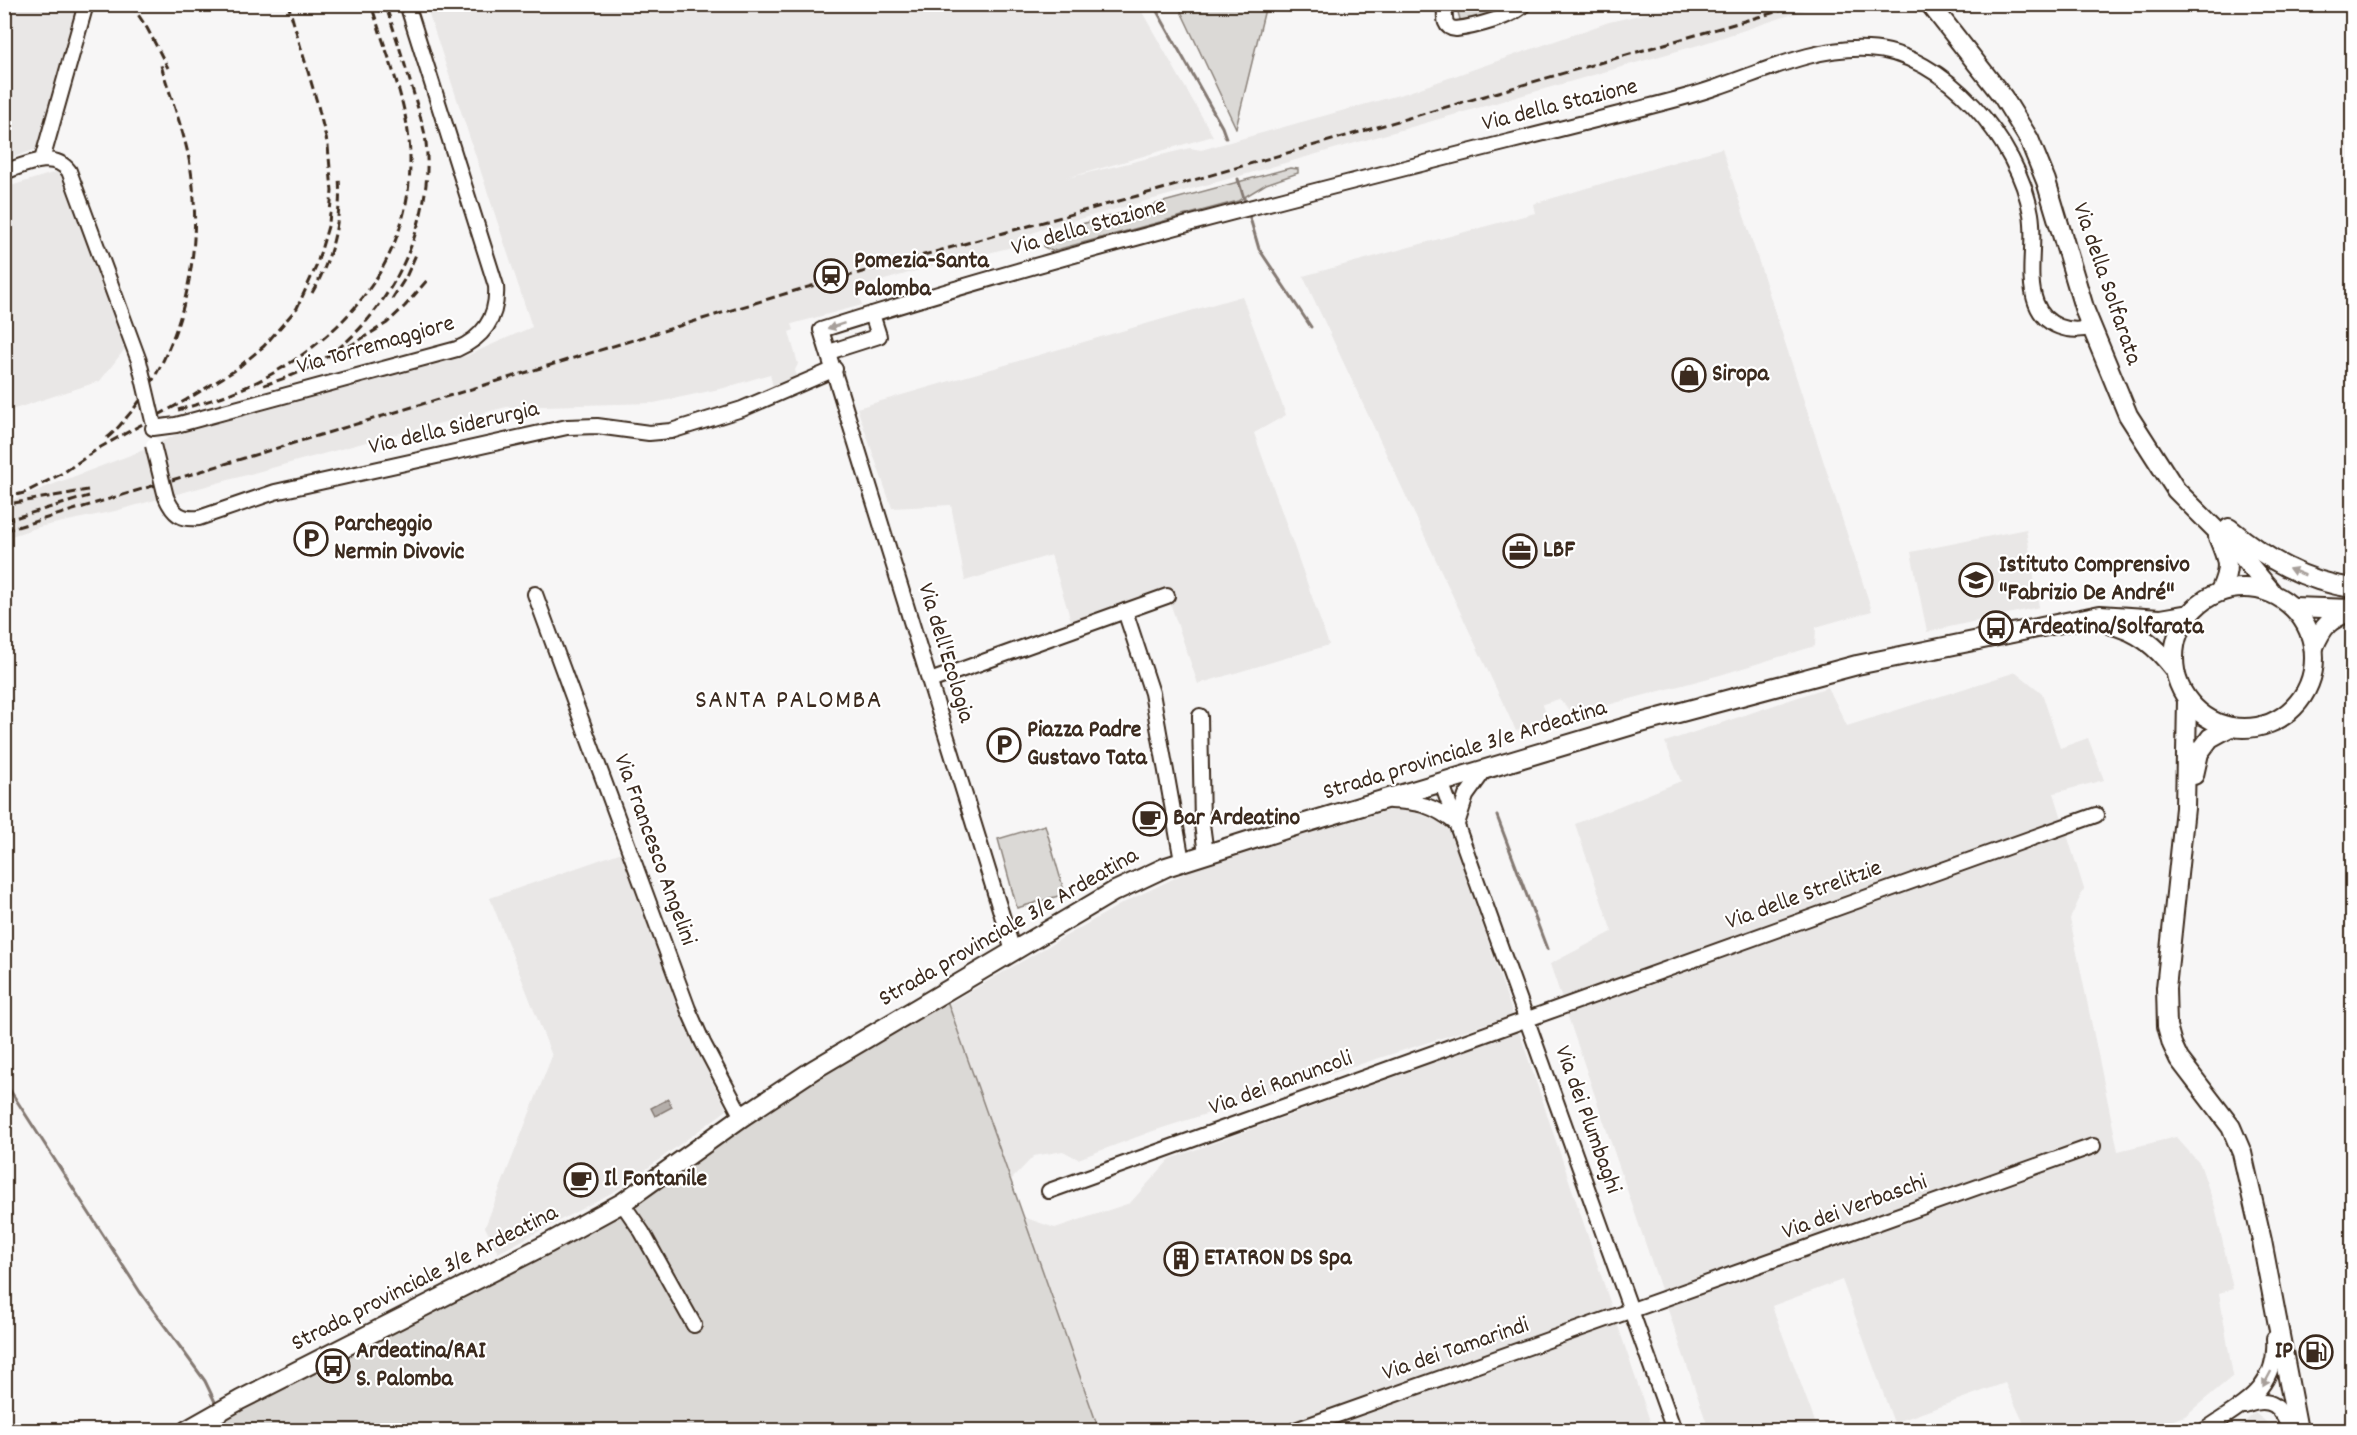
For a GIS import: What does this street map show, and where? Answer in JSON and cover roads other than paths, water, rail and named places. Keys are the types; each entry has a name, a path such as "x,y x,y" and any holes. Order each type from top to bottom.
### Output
{"main road":[{"name":"Via della Solfarata","path":"1916,4 1960,45"},
{"name":"Via della Solfarata","path":"1930,4 2003,97 2031,142 2046,182 2071,269 2128,415 2176,490 2241,555 2271,591"},
{"path":"2176,490 2202,506 2253,549 2290,570 2327,584 2352,588"},
{"name":"Via della Solfarata","path":"2217,532 2229,562 2227,575 2220,591"},
{"path":"2255,587 2271,591 2283,597 2303,619 2314,647 2314,667 2309,685 2292,709 2268,724 2250,729 2230,728 2199,713 2187,700 2174,669 2176,640 2188,614 2203,600 2220,591 2255,587"},
{"path":"2293,607 2352,610"},
{"path":"2314,647 2323,629 2332,619 2352,610"},
{"name":"Strada provinciale 3/e Ardeatina","path":"187,1431 240,1400 547,1244 622,1203 742,1117 813,1070 1113,892 1182,861 1778,684 2074,619 2100,615 2160,618 2188,614"},
{"path":"2074,619 2108,624 2133,631 2151,644 2174,669"},
{"path":"2187,700 2185,808 2166,988 2168,1026 2172,1044 2180,1059 2230,1127 2239,1144 2269,1280 2298,1431"},
{"path":"2185,808 2199,753 2210,738 2230,728"}],"street":[{"path":"4,172 42,160 86,4"},
{"name":"Via Torremaggiore","path":"153,424 176,425 457,349 472,341 488,325 495,307 496,286 407,4"},
{"path":"1445,4 1446,23 1450,28 1456,29 1518,11 1524,4"},
{"name":"Via della Stazione","path":"829,352 821,330 872,314 1114,243 1692,95 1808,57 1850,49 1876,49 1908,58 1935,71 1965,98 1987,124 2012,162 2027,198 2033,236 2032,281 2038,308 2058,327 2074,330 2092,327"},
{"name":"Via della Siderurgia","path":"42,160 59,162 69,171 139,362 153,424 153,445 166,497 172,510 186,518 199,518 275,492 567,427 597,426 649,432 671,431 742,409 835,369"},
{"path":"835,369 829,352 879,336 872,314"},
{"name":"Via dell'Ecologia","path":"835,369 1013,951"},
{"name":"Via Francesco Angelini","path":"535,594 688,1009 742,1117"},
{"path":"930,681 1167,596"},
{"path":"1125,611 1152,693 1182,861"},
{"path":"1200,716 1202,824 1206,854"},
{"path":"1381,801 1430,806 1457,824 1466,796 1484,771"},
{"name":"Via dei Plumbaghi","path":"1442,784 1674,1431"},
{"name":"Via delle Strelitzie","path":"1527,1019 2096,814"},
{"name":"Via dei Ranuncoli","path":"1050,1191 1527,1019"},
{"name":"Via dei Verbaschi","path":"1633,1312 2093,1146"},
{"path":"622,1203 642,1232 694,1325"},
{"path":"2205,1431 2260,1390 2273,1366 2275,1349 2269,1280"},
{"name":"Via dei Tamarindi","path":"1295,1431 1633,1312"},
{"path":"2232,1411 2255,1402 2269,1402 2280,1409 2290,1431"}],"waterway":[{"path":"1153,4 1226,138"},
{"path":"1238,179 1246,205"},
{"path":"1248,211 1259,249 1311,327"},
{"path":"1497,816 1547,949"},
{"path":"4,1081 140,1292 205,1381 216,1404"},
{"path":"224,1420 229,1430"}],"railway":[{"path":"131,4 147,28 168,68"},
{"path":"4,498 24,493 63,473 99,448 234,371 264,346 297,308 316,267 329,223 332,191 328,146 288,4"},
{"path":"178,410 246,387 298,358 350,313 370,287 387,258 400,228 408,194 409,139 402,100 371,4"},
{"path":"264,385 319,362 344,343 367,320 387,293 404,264 416,232 424,199 427,167 425,135 385,4"},
{"path":"4,531 801,289 1166,188 1803,4"},
{"path":"107,438 132,411 151,383 166,353 179,322 193,255 195,221 188,154 160,62"},
{"path":"312,293 325,266 334,238 339,208 339,178"},
{"path":"392,299 406,277 417,252"},
{"path":"348,347 387,323 429,278"},
{"path":"14,503 88,490"},
{"path":"4,521 89,496"}],"place":[{"name":"Pomezia-Santa Palomba","path":"831,276"},
{"name":"Siropa","path":"1689,375"},
{"name":"Parcheggio Nermin Divovic","path":"311,539"},
{"name":"LBF","path":"1520,551"},
{"name":"Istituto Comprensivo \"Fabrizio De André\"","path":"1976,580"},
{"name":"Ardeatina/Solfarata","path":"1996,628"},
{"name":"Piazza Padre Gustavo Tata","path":"1004,745"},
{"name":"Bar Ardeatino","path":"1150,819"},
{"name":"Il Fontanile","path":"581,1180"},
{"name":"ETATRON DS Spa","path":"1181,1259"},
{"name":"IP","path":"2316,1352"},
{"name":"Ardeatina/RAI S. Palomba","path":"333,1366"}],"district":[{"name":"SANTA PALOMBA","path":"789,701"}]}
